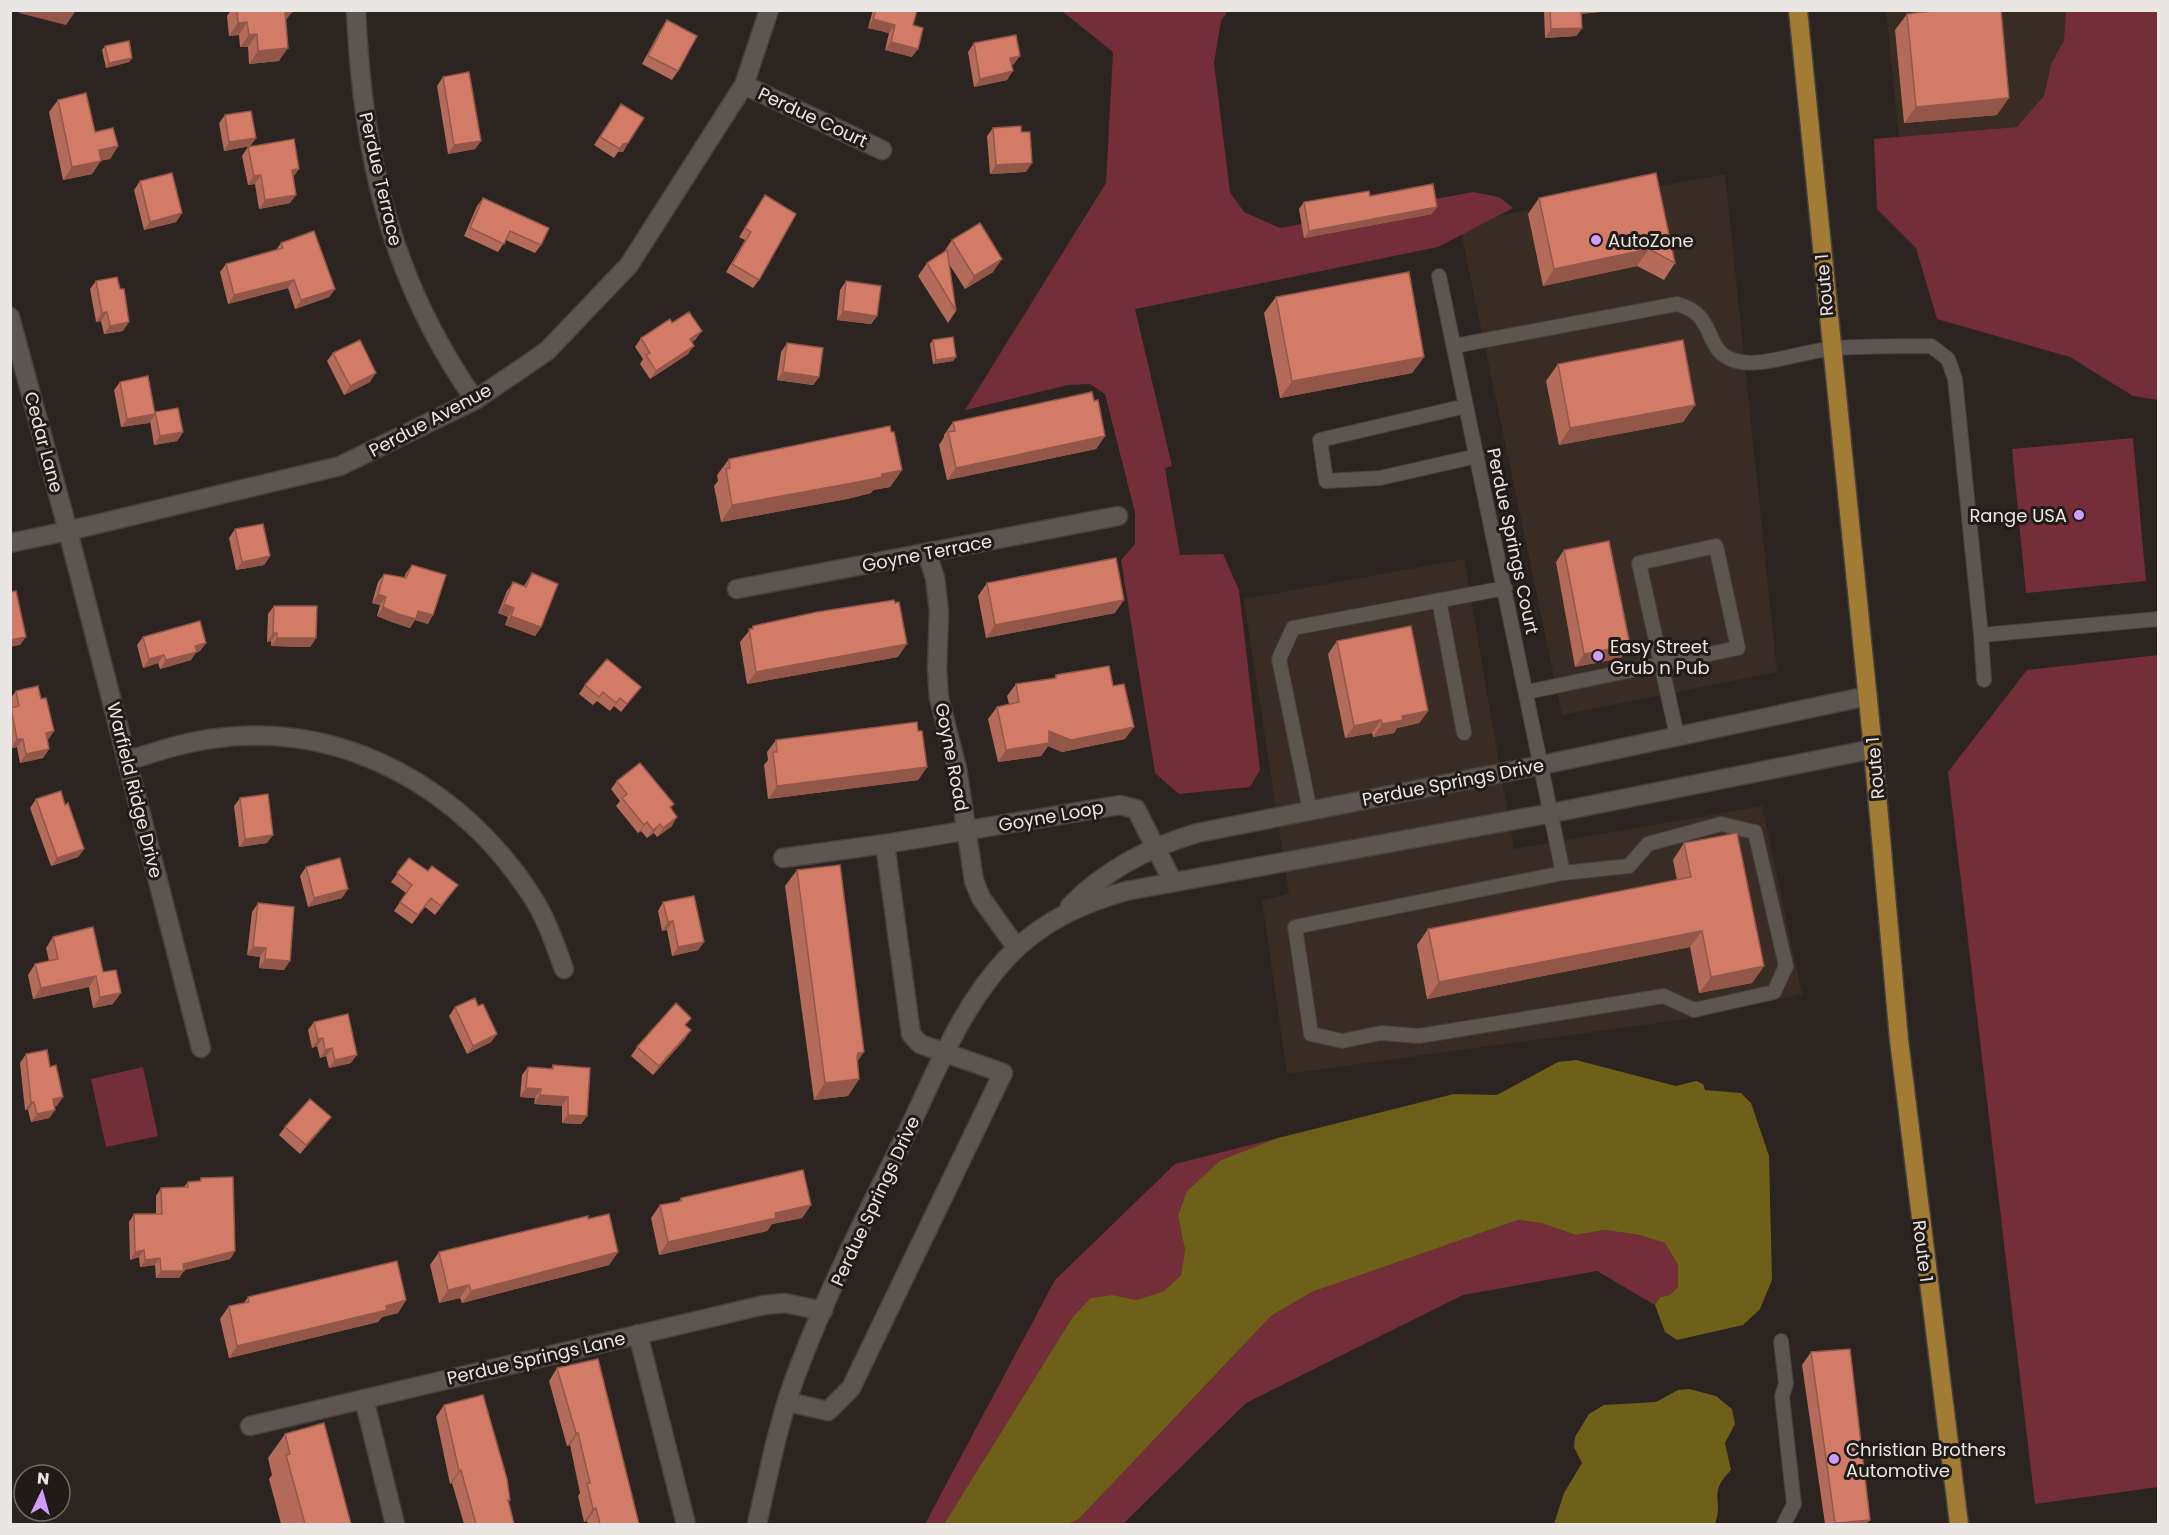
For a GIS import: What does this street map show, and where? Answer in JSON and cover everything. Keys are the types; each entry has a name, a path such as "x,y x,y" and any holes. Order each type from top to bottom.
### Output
{"main road":[{"name":"Route 1","path":"1798,10 1830,349 1874,749 1910,1140 1959,1524"}],"street":[{"name":"Perdue Terrace","path":"356,10 359,68 367,129 393,237 423,317 447,360 475,400"},
{"name":"Perdue Avenue","path":"10,543 340,466 475,400 547,351 629,265 744,85 769,10"},
{"name":"Perdue Court","path":"744,85 882,150"},
{"name":"Cedar Lane","path":"10,317 68,531"},
{"name":"Goyne Terrace","path":"737,589 1118,516"},
{"name":"Warfield Ridge Drive","path":"68,531 201,1048"},
{"name":"Goyne Road","path":"927,553 935,578 939,611 937,669 939,698 957,768 974,881 981,898 1017,948"},
{"name":"Perdue Springs Drive","path":"1060,916 1085,890 1108,873 1156,848 1197,833 1542,765 1868,696"},
{"path":"127,760 190,743 256,736 321,744 381,762 418,781 446,800 495,846 535,900 564,969"},
{"name":"Perdue Springs Drive","path":"757,1524 798,1367 823,1311 944,1051 980,990 1031,935 1060,916 1092,900 1173,882 1552,813 1874,749"},
{"name":"Goyne Loop","path":"783,858 885,844 1120,805 1136,809 1173,882"},
{"path":"788,1402 828,1411 851,1388 1003,1073 920,1044 911,1034 885,844"},
{"name":"Perdue Springs Lane","path":"250,1426 764,1305 785,1303 823,1311"},
{"path":"638,1334 686,1524"},
{"path":"364,1399 395,1524"}],"lane":[{"name":"Perdue Springs Court","path":"1439,276 1563,873"},
{"path":"1454,346 1677,304 1690,307 1701,316 1713,344 1723,355 1734,361 1749,363 1830,349 1931,346 1948,359 1955,379 1984,680"},
{"path":"1466,406 1320,440 1326,481 1380,478 1477,456"},
{"path":"1527,692 1662,664 1738,648 1716,546 1639,563 1662,664 1677,736"},
{"path":"1310,811 1280,659 1293,628 1505,588"},
{"path":"1439,600 1464,733"},
{"path":"1981,635 2158,619"},
{"path":"1721,824 1755,832 1786,966 1774,992 1694,1010 1664,996 1419,1036 1381,1033 1342,1041 1311,1034 1295,927 1563,873 1629,866 1648,844 1721,824"},
{"path":"1781,1341 1786,1384 1782,1396 1794,1504 1784,1524"}],"shaded area":[{"path":"1062,11 1228,11 1221,21 1214,63 1230,192 1244,212 1280,228 1473,192 1499,197 1513,208 1438,247 1135,309 1172,466 1165,468 1180,555 1223,554 1239,590 1260,770 1250,787 1179,794 1155,773 1121,560 1135,544 1135,513 1105,394 1090,384 1068,385 965,410 1106,183 1113,52"},
{"path":"1886,11 2066,11 2064,40 2051,64 2044,96 2018,127 1899,137"},
{"path":"2066,11 2158,11 2158,400 2133,396 2070,357 1937,319 1916,248 1877,209 1874,139 2017,127 2044,96 2051,64 2064,40"},
{"path":"1725,174 1777,672 1562,715 1459,223"},
{"name":"Range USA","path":"2133,438 2146,581 2026,593 2012,449"},
{"path":"1464,559 1514,849 1762,806 1802,994 1694,1018 1287,1074 1262,900 1289,894 1244,599"},
{"path":"2158,655 2158,1487 2035,1504 1948,772 2027,670"},
{"path":"1576,1060 1676,1086 1696,1081 1703,1084 1705,1090 1741,1093 1751,1103 1769,1156 1772,1280 1760,1309 1743,1325 1677,1340 1665,1332 1655,1305 1660,1297 1670,1295 1678,1287 1678,1265 1665,1243 1639,1235 1605,1230 1576,1235 1541,1223 1518,1220 1312,1292 1271,1316 1079,1519 1068,1524 944,1524 1072,1318 1091,1298 1113,1295 1136,1300 1164,1291 1181,1275 1185,1250 1178,1216 1187,1191 1221,1160 1278,1138 1454,1094 1497,1095 1558,1062"},
{"path":"143,1067 158,1136 106,1147 91,1079"},
{"path":"1278,1138 1221,1160 1178,1216 1185,1250 1181,1275 1164,1291 1136,1300 1113,1295 1072,1318 944,1524 925,1524 1055,1280 1175,1164"},
{"path":"1518,1220 1541,1223 1576,1235 1605,1230 1639,1235 1665,1243 1678,1265 1678,1287 1670,1295 1660,1297 1655,1305 1597,1271 1463,1295 1246,1403 1123,1524 1068,1524 1079,1519 1271,1316 1312,1292"},
{"path":"1689,1389 1716,1396 1732,1409 1735,1424 1725,1443 1731,1470 1718,1491 1715,1524 1554,1524 1564,1493 1582,1463 1574,1447 1575,1437 1589,1414 1604,1405 1656,1402 1678,1390"}],"building":[{"path":"237,10 292,10 292,12 285,12 288,48 258,51 257,34 249,35 247,22 238,23"},
{"path":"876,10 917,10 913,25 923,28 918,49 891,42 895,25 873,19"},
{"path":"1550,10 1581,10 1582,28 1551,29"},
{"path":"1941,10 2001,10 2009,98 1916,107 1907,14"},
{"path":"667,20 697,36 678,71 648,56"},
{"path":"1016,35 1020,56 1010,58 1013,71 980,79 974,43"},
{"path":"129,41 132,58 109,63 105,46"},
{"path":"469,72 481,141 454,145 443,77"},
{"path":"86,93 95,132 113,128 118,146 99,150 101,161 72,167 58,100"},
{"path":"621,104 644,118 628,143 623,144 620,149 600,137"},
{"path":"251,111 256,138 229,142 225,115"},
{"path":"1021,126 1021,132 1030,132 1032,163 996,165 993,128"},
{"path":"294,139 299,169 292,170 296,195 265,200 261,175 254,176 248,147"},
{"path":"172,173 182,213 150,222 140,181"},
{"path":"1656,173 1675,263 1649,249 1554,269 1539,198"},
{"path":"1433,184 1437,207 1309,231 1304,202 1369,191 1370,196"},
{"path":"765,195 796,214 759,280 732,264 751,232 745,228"},
{"path":"483,198 549,228 541,245 510,231 504,244 470,228"},
{"path":"980,223 1002,259 974,276 952,240"},
{"path":"314,231 335,289 301,300 294,280 234,295 226,264 283,248 281,243"},
{"path":"947,250 956,311 927,263"},
{"path":"1409,272 1424,357 1292,381 1276,297"},
{"path":"117,277 120,289 124,289 129,322 110,326 107,312 102,313 96,281"},
{"path":"846,281 881,286 877,316 843,311"},
{"path":"689,312 702,331 690,339 694,346 656,371 646,355 650,353 641,338 670,319 672,323"},
{"path":"953,337 956,357 936,360 933,340"},
{"path":"360,340 376,373 350,386 333,353"},
{"path":"1683,340 1695,405 1570,428 1558,364"},
{"path":"787,343 823,348 819,377 783,372"},
{"path":"148,376 155,414 127,419 120,382"},
{"path":"1092,392 1094,401 1098,400 1105,436 956,468 948,432 955,431 953,422"},
{"path":"178,408 183,432 160,436 155,412"},
{"path":"890,426 891,432 894,432 902,470 858,482 732,505 726,469 730,468 729,459"},
{"path":"263,524 270,556 242,562 235,529"},
{"path":"1609,541 1630,645 1584,654 1564,550"},
{"path":"1116,558 1124,600 995,625 987,583"},
{"path":"412,565 446,575 433,615 418,611 416,619 383,607 386,597 378,594 384,574 406,578"},
{"path":"532,573 558,584 541,627 511,616 514,608 504,604 513,582 526,587"},
{"path":"16,591 26,637 10,640 10,592"},
{"path":"894,600 895,603 899,602 907,644 756,672 749,629 753,629 753,626 817,612"},
{"path":"274,606 317,606 316,638 277,638 277,633 273,633"},
{"path":"200,621 206,643 195,646 197,652 166,660 164,655 149,659 143,637"},
{"path":"1411,626 1428,711 1402,716 1403,720 1382,724 1381,720 1354,726 1337,641"},
{"path":"607,659 641,687 627,704 620,698 616,703 603,692 599,697 585,685"},
{"path":"1109,666 1113,686 1124,684 1134,727 1071,740 1049,731 1049,743 1006,750 997,707 1019,702 1016,684"},
{"path":"38,686 41,699 46,698 54,731 46,733 49,749 26,754 23,739 17,739 11,708 19,706 16,691"},
{"path":"917,722 918,731 922,731 927,767 777,786 773,752 777,752 776,740"},
{"path":"640,763 674,804 670,807 677,817 663,828 660,824 653,830 647,822 644,825 622,798 627,794 617,781"},
{"path":"61,791 65,805 68,803 84,849 57,858 36,799"},
{"path":"268,794 273,835 245,839 240,798"},
{"path":"1737,833 1764,966 1711,977 1702,931 1439,982 1428,929 1691,877 1684,843"},
{"path":"340,858 348,889 314,898 306,867"},
{"path":"409,858 428,871 432,866 458,885 441,906 431,898 418,915 400,902 412,885 397,873"},
{"path":"840,865 864,1052 858,1053 857,1057 859,1079 825,1083 797,870"},
{"path":"694,896 704,942 678,947 673,921 668,922 663,902"},
{"path":"258,903 294,907 290,961 265,959 266,948 253,947"},
{"path":"93,927 103,972 116,970 121,993 100,997 96,976 41,988 35,964 58,959 53,937"},
{"path":"475,998 478,1006 483,1004 497,1034 473,1046 455,1007"},
{"path":"676,1003 691,1018 685,1025 691,1030 659,1066 637,1047"},
{"path":"348,1014 357,1055 335,1060 332,1048 325,1050 323,1038 318,1039 314,1022"},
{"path":"47,1050 50,1067 56,1065 63,1097 53,1099 55,1110 37,1114 34,1102 31,1102 26,1054"},
{"path":"553,1065 590,1068 587,1116 568,1115 568,1097 540,1095 541,1089 526,1088 528,1067 553,1069"},
{"path":"310,1099 331,1117 306,1145 285,1127"},
{"path":"803,1170 811,1205 775,1213 776,1218 668,1242 660,1205 682,1201 681,1198"},
{"path":"233,1177 235,1251 183,1264 184,1271 161,1271 160,1258 145,1260 144,1250 135,1252 134,1214 162,1214 161,1188 188,1187 188,1182 201,1181 201,1178"},
{"path":"609,1214 618,1252 471,1291 469,1285 448,1290 439,1252 588,1216 588,1219"},
{"path":"397,1261 406,1300 386,1306 387,1310 237,1346 229,1306 249,1302 248,1297"},
{"name":"Christian Brothers Automotive","path":"1850,1349 1870,1520 1835,1523 1811,1352"},
{"path":"598,1359 639,1524 600,1524 596,1508 593,1509 587,1483 590,1483 578,1433 576,1433 557,1368"},
{"path":"483,1395 507,1479 510,1500 508,1500 514,1524 476,1524 461,1470 459,1471 444,1405"},
{"path":"324,1423 351,1524 305,1524 286,1455 290,1454 285,1434"}],"place":[{"name":"AutoZone","path":"1596,240"},
{"name":"Range USA","path":"2079,515"},
{"name":"Easy Street Grub n Pub","path":"1598,656"},
{"name":"Christian Brothers Automotive","path":"1834,1459"}]}
